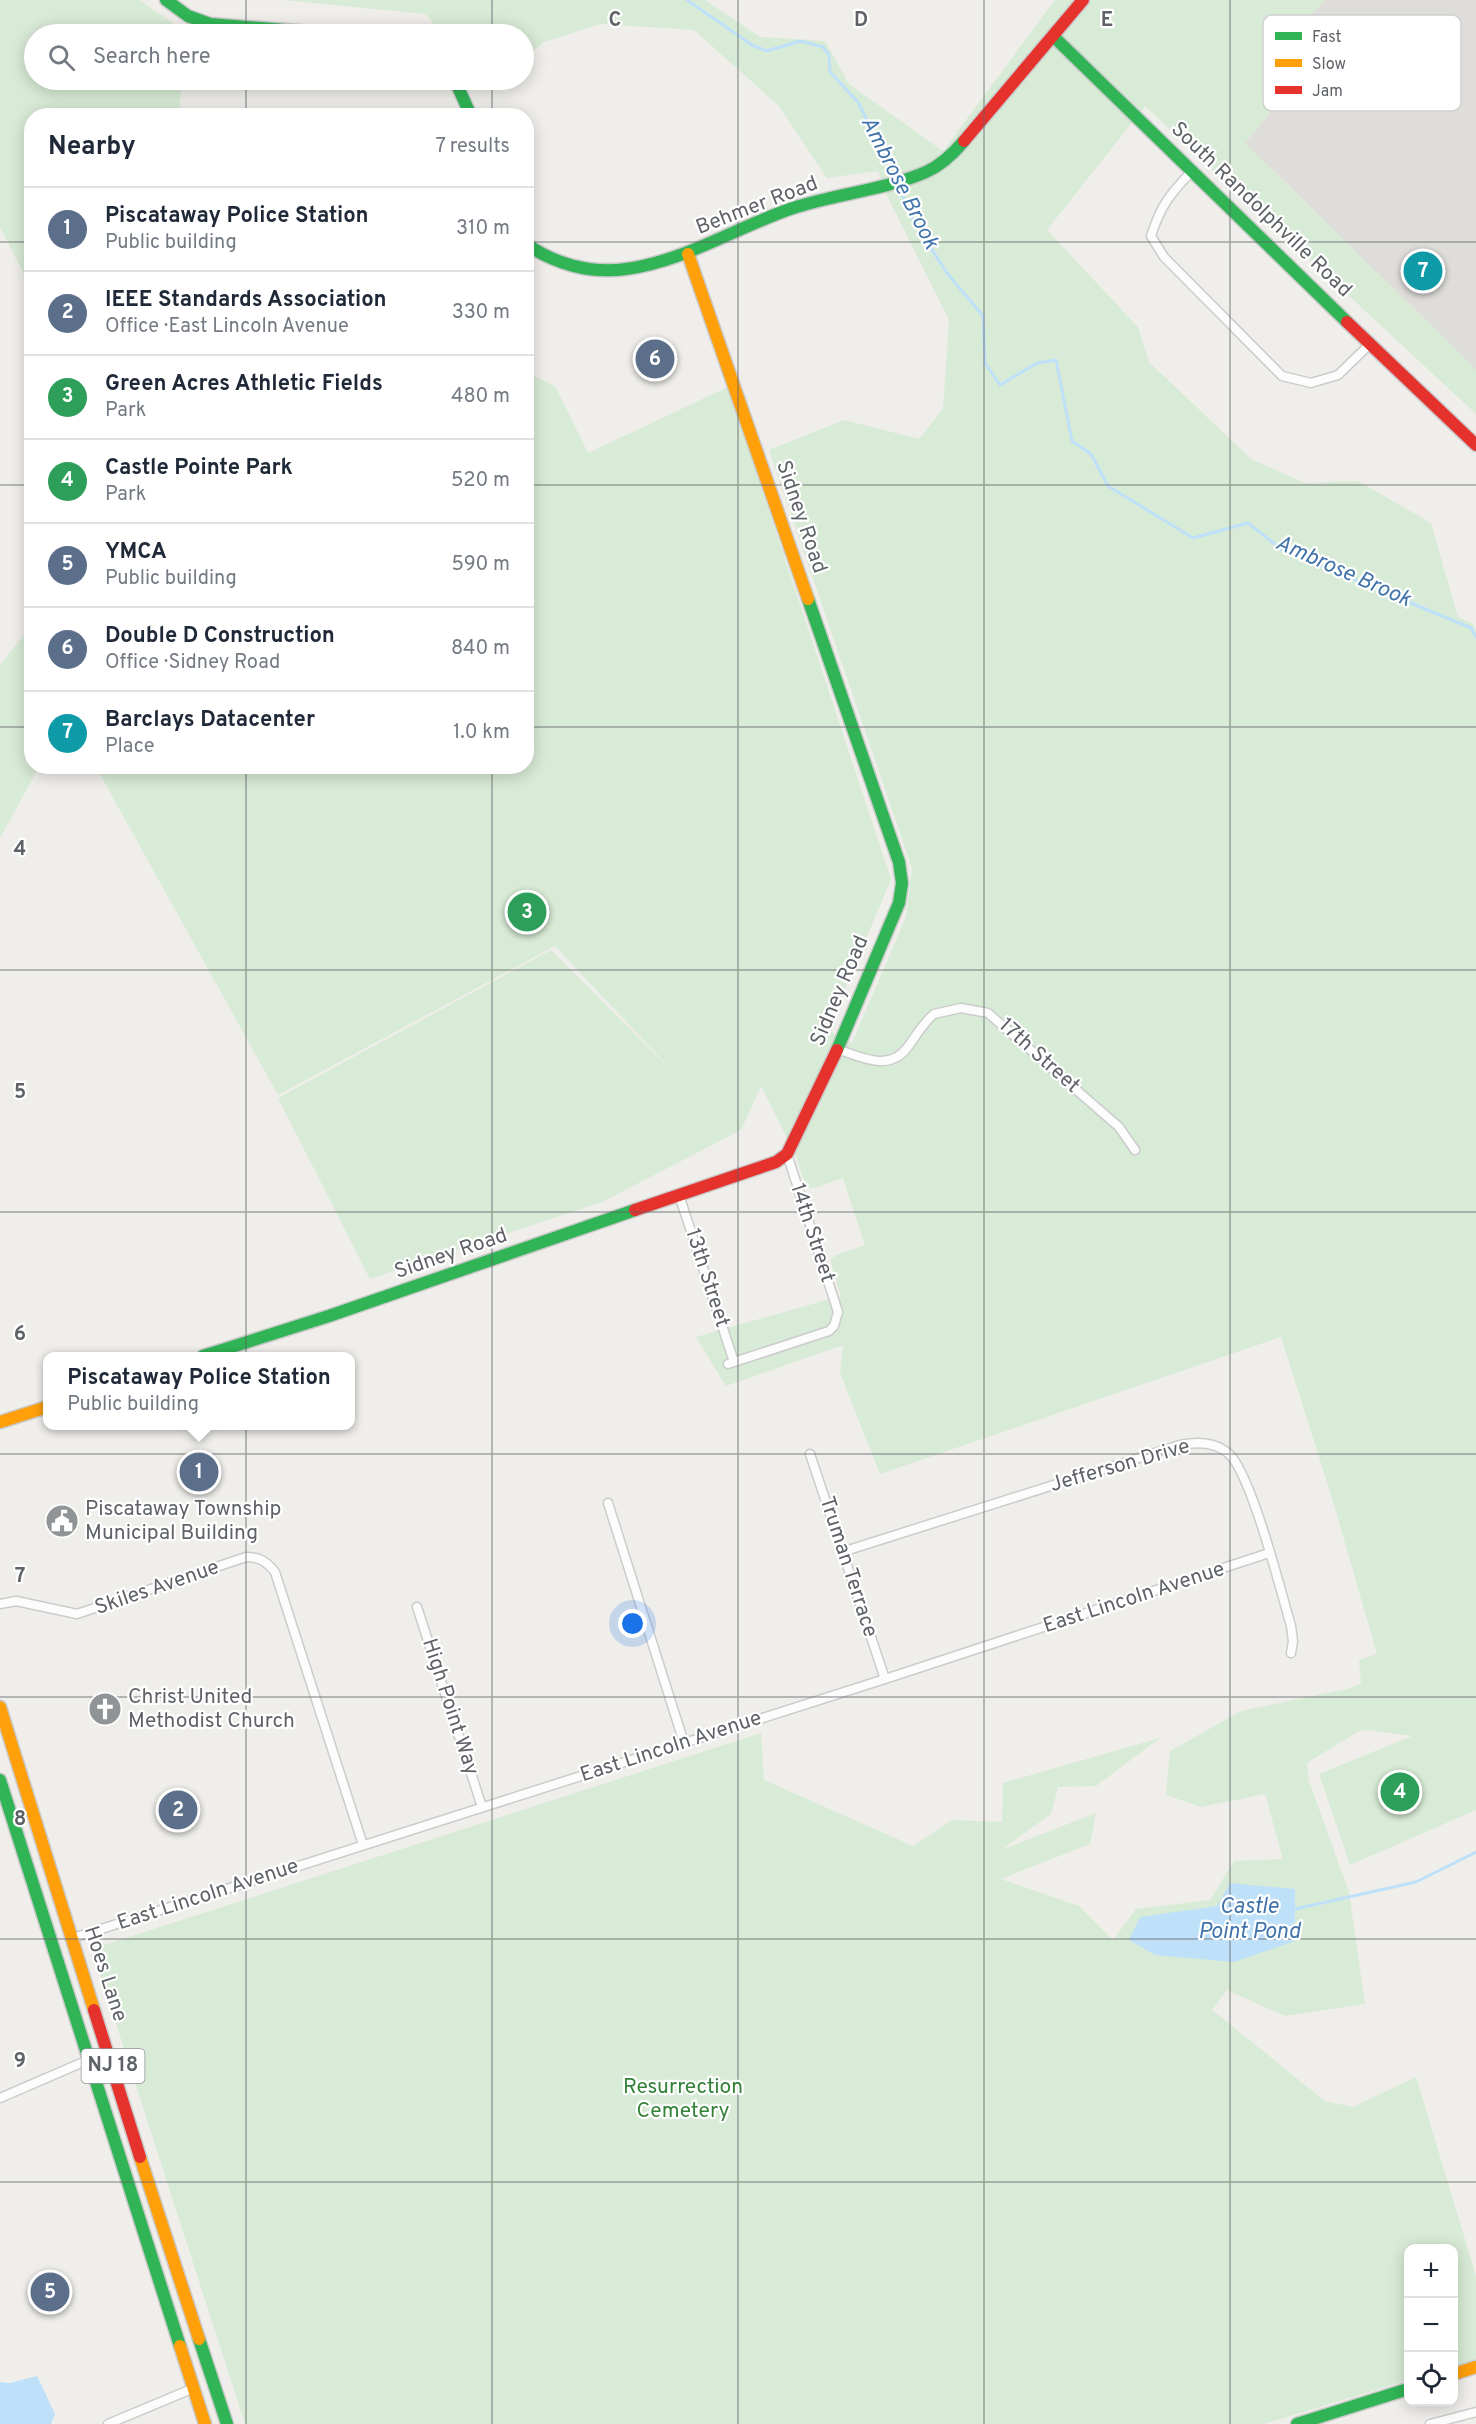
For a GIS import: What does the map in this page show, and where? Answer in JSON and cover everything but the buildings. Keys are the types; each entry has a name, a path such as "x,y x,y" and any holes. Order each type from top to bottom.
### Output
{"main road":[{"path":"166,0 188,16 210,24"},
{"path":"1053,36 1083,0"},
{"name":"South Randolphville Road","path":"1053,36 1369,345 1476,445"},
{"name":"Behmer Road","path":"534,249 563,263 582,268 626,269 688,254 799,206 903,180 929,171 945,162 1053,36"},
{"path":"459,90 467,108"},
{"name":"Sidney Road","path":"216,1352 329,1317 776,1162 787,1154 837,1049 899,903 902,883 899,862 688,254"},
{"path":"0,1422 43,1409"},
{"name":"Hoes Lane","path":"0,1707 142,2163 227,2424"},
{"name":"Hoes Lane","path":"0,1780 205,2424"},
{"path":"1458,2373 1476,2367"},
{"path":"1297,2424 1404,2390"}],"street":[{"path":"1193,171 1171,193 1159,211 1152,236 1164,257 1282,376 1311,384 1338,375 1369,345"},
{"name":"17th Street","path":"837,1049 864,1059 887,1061 905,1051 934,1014 961,1008 988,1013 997,1018 1119,1127 1135,1150"},
{"name":"14th Street","path":"731,1363 829,1331 834,1326 838,1312 787,1154"},
{"name":"13th Street","path":"679,1196 731,1363"},
{"name":"Jefferson Drive","path":"842,1552 1180,1445 1206,1442 1228,1453 1246,1480 1291,1626 1293,1641 1291,1653"},
{"name":"Truman Terrace","path":"810,1454 885,1679"},
{"path":"608,1503 684,1743"},
{"name":"East Lincoln Avenue","path":"73,1938 885,1679 1269,1553"},
{"name":"Skiles Avenue","path":"0,1604 16,1601 77,1614 246,1557 258,1557 275,1572 363,1845"},
{"name":"High Point Way","path":"417,1607 482,1807"},
{"path":"0,2098 88,2060"},
{"path":"108,2424 194,2388"},
{"path":"1430,2424 1476,2412"}],"shaded area":[{"path":"1325,0 1476,0 1476,370 1245,143 1271,111 1461,111 1461,15 1311,15"}],"green space":[{"path":"0,0 139,0 174,24 24,24 24,90 181,90 180,108 24,108 24,274 0,227"},
{"name":"Resurrection Cemetery","path":"283,0 705,0 760,37 825,41 849,84 943,151 1055,0 1325,0 1311,15 1263,15 1263,111 1271,111 1245,143 1476,370 1476,414 1145,106 1047,230 1138,327 1149,362 1251,459 1305,483 1358,481 1431,523 1458,617 1472,623 1476,630 1476,1810 1350,1865 1319,1774 1412,1736 1359,1731 1307,1763 1309,1781 1349,1892 1365,2004 1285,2016 1227,1990 1212,2010 1325,2101 1353,2107 1416,2077 1476,2276 1476,2359 1458,2365 1458,2244 1404,2244 1404,2381 1264,2424 245,2424 92,1949 761,1733 764,1780 913,1846 952,1820 1002,1822 1003,1783 1160,1738 1096,1786 1058,1787 1051,1814 1001,1850 1096,1813 1090,1844 1001,1879 1079,1906 1113,1940 1136,1909 1210,1900 1234,1861 1283,1859 1265,1794 1201,1807 1166,1795 1170,1751 1241,1711 1347,1689 1361,1684 1359,1660 1377,1654 1332,1498 1281,1337 880,1474 840,1373 843,1345 726,1386 696,1337 841,1296 830,1260 836,1255 865,1245 843,1178 814,1188 806,1187 796,1156 761,1086 741,1130 602,1202 370,1279 278,1098 551,950 679,1078 555,946 278,1095 100,774 534,774 534,376 555,386 588,453 728,387 891,879 828,1030 852,1043 906,917 912,868 769,450 844,420 919,439 943,409 949,320 887,196 878,171 827,178 778,105 694,30 601,24 544,42 534,50 534,24 434,24 426,14"},
{"path":"24,635 24,774 35,774 0,838 0,665"}],"water":[{"name":"Castle Point Pond","path":"1230,1883 1295,1889 1295,1941 1234,1962 1155,1955 1129,1940 1140,1917 1217,1906"},
{"path":"37,2376 55,2414 51,2424 0,2424 0,2382 10,2383"}],"waterway":[{"name":"Ambrose Brook","path":"687,0 752,45 767,51 800,41 823,47 829,55 830,72 858,102 895,179"},
{"name":"Ambrose Brook","path":"898,185 914,222 947,273 983,316 985,363 1000,385 1037,363 1056,360 1072,441 1091,454 1108,486 1193,538 1248,523 1281,549 1471,628 1476,637"},
{"name":"Ambrose Brook","path":"1295,1909 1416,1882 1476,1852"}],"traffic: fast":[{"path":"166,0 188,16 210,24"},
{"path":"1053,36 1347,322"},
{"path":"459,90 467,108"},
{"path":"534,249 561,262 586,269 613,270 648,265 690,251 793,208 894,183 926,172 947,159 964,141"},
{"path":"808,599 899,862 902,883 899,903 837,1050"},
{"path":"216,1352 329,1316 635,1210"},
{"path":"0,1780 180,2346"},
{"path":"199,2339 227,2424"},
{"path":"1297,2424 1404,2390"}],"traffic: slow":[{"path":"688,254 808,599"},
{"path":"0,1422 43,1408"},
{"path":"0,1707 94,2010"},
{"path":"140,2157 199,2339"},
{"path":"180,2346 205,2424"},
{"path":"1458,2373 1476,2367"}],"traffic: jam":[{"path":"964,141 1083,0"},
{"path":"1347,322 1476,445"},
{"path":"635,1210 776,1162 787,1154 837,1050"},
{"path":"94,2010 140,2157"}],"place":[{"name":"Barclays Datacenter","path":"1423,271"},
{"name":"Double D Construction","path":"655,359"},
{"name":"Green Acres Athletic Fields","path":"527,912"},
{"name":"Piscataway Police Station","path":"199,1472"},
{"name":"Piscataway Township Municipal Building","path":"62,1521"},
{"name":"Christ United Methodist Church","path":"105,1709"},
{"name":"Castle Pointe Park","path":"1400,1792"},
{"name":"IEEE Standards Association","path":"178,1810"},
{"name":"YMCA","path":"50,2292"}]}
